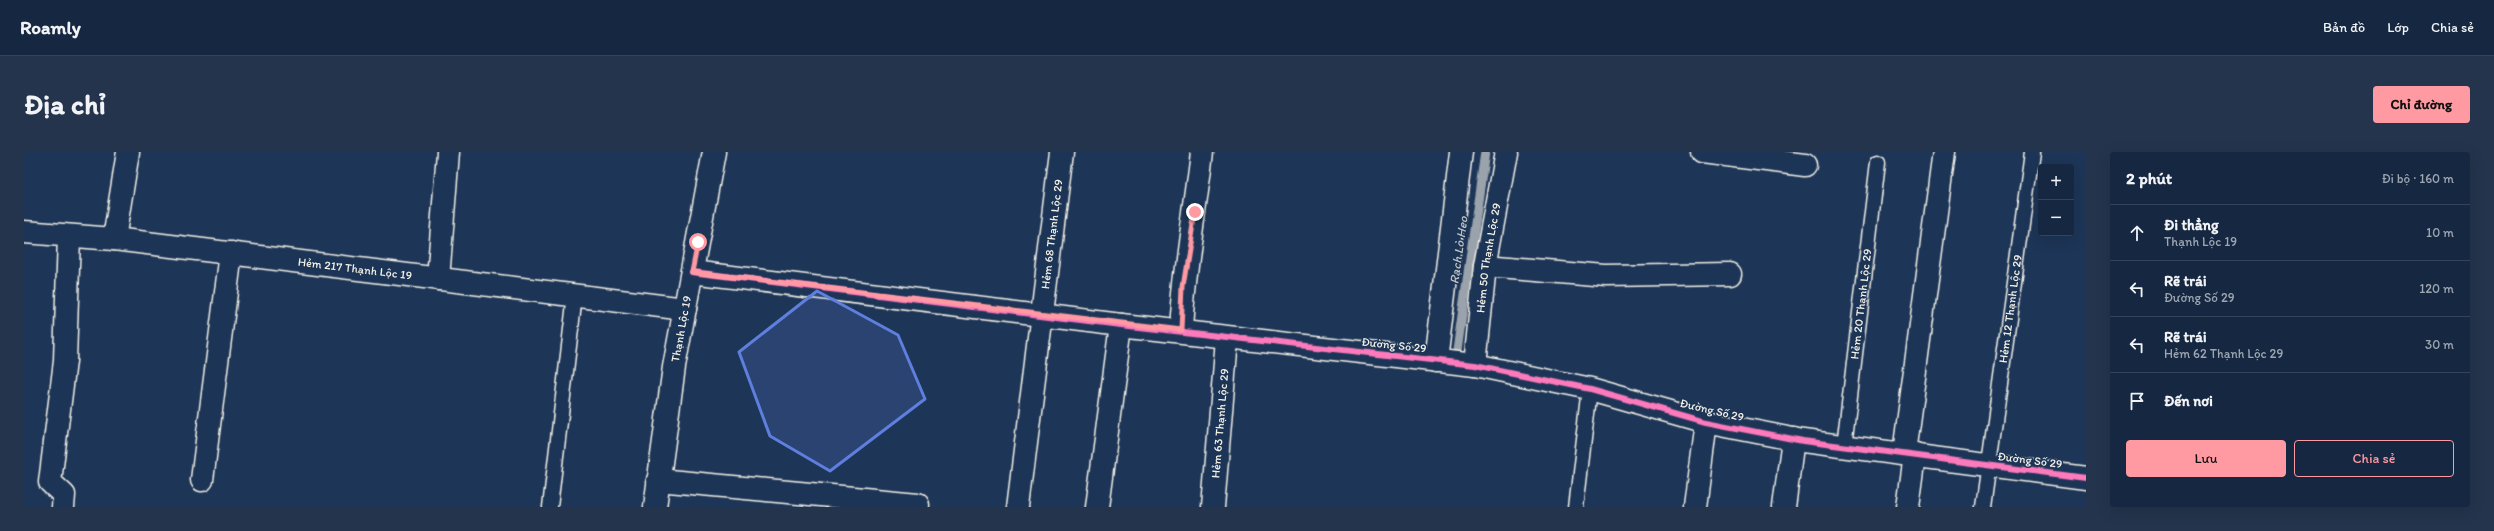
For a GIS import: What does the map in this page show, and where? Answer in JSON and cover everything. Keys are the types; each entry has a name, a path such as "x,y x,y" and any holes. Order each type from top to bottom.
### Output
{"street":[{"path":"114,239 128,152"},
{"path":"438,279 448,152"},
{"name":"Thạnh Lộc 19","path":"655,507 685,309 714,152"},
{"name":"Hẻm 68 Thạnh Lộc 29","path":"1018,507 1062,152"},
{"path":"1181,330 1183,287 1193,227 1202,152"},
{"path":"1436,361 1461,152"},
{"name":"Hẻm 50 Thạnh Lộc 29","path":"1475,365 1485,266 1506,152"},
{"path":"1702,152 1806,165"},
{"path":"1908,507 1910,454 1944,152"},
{"name":"Hẻm 217 Thạnh Lộc 19","path":"24,232 114,239 685,309"},
{"path":"63,507 64,495 50,482 65,361 69,236"},
{"path":"202,480 231,253"},
{"path":"1485,266 1606,276 1730,274"},
{"name":"Đường Số 29","path":"692,272 1121,325 1181,330 1226,339 1475,365 1590,389 1706,422 1793,439 2086,478"},
{"path":"1097,507 1121,325"},
{"name":"Hẻm 63 Thạnh Lộc 29","path":"1213,507 1226,339"},
{"path":"1695,507 1706,422"},
{"path":"1784,507 1793,439"},
{"path":"658,480 918,504"}],"lane":[{"name":"Hẻm 12 Thạnh Lộc 29","path":"1983,507 2032,152"},
{"name":"Hẻm 20 Thạnh Lộc 29","path":"1844,446 1878,162"},
{"path":"550,507 575,295"},
{"path":"1576,507 1590,389"}],"highlighted area":[{"path":"817,291 898,335 925,399 830,471 770,436 739,352"}],"waterway":[{"name":"Rạch Lò Heo","path":"1457,351 1485,152"}],"cycle path":[{"path":"692,272 1121,325 1475,365 1590,389 1706,422 1803,441 2086,478"}],"route":[{"path":"698,242 692,272 1121,325 1181,330 1183,287 1195,212"}]}
